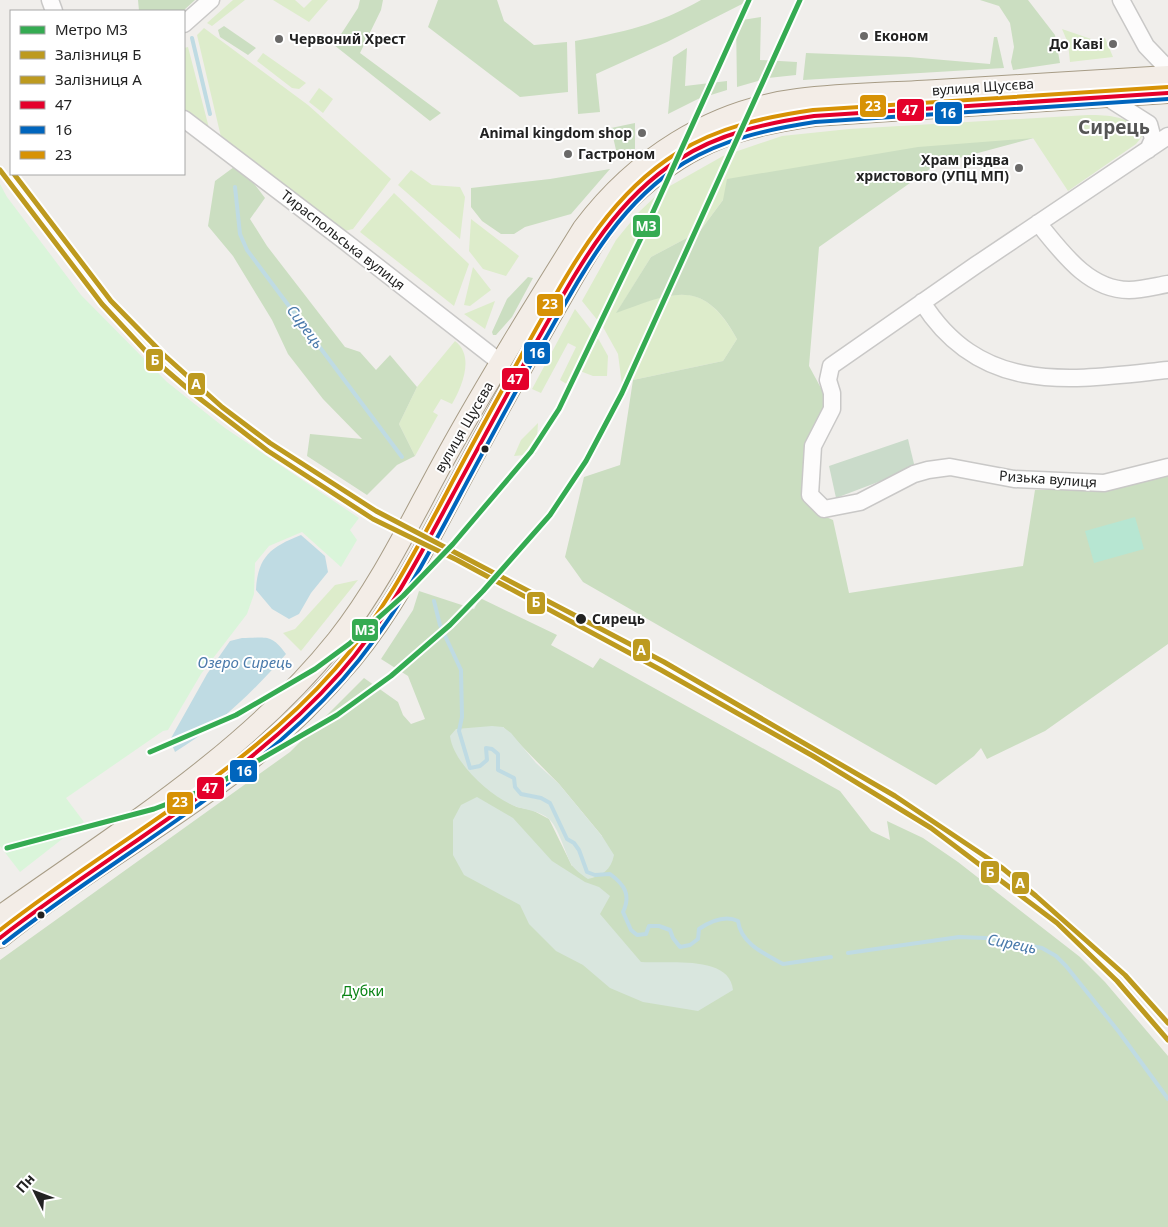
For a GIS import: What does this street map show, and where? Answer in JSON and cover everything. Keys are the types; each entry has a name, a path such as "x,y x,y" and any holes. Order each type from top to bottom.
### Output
{"main road":[{"name":"вулиця Щусєва","path":"0,916 240,741 281,701 338,639 385,570 501,362 583,228 601,204 632,174 663,149 729,116 797,99 1168,76"},
{"name":"вулиця Щусєва","path":"0,938 44,904 240,768 314,700 353,658 428,543 594,241 638,190 689,153 738,130 764,123 814,116 1168,93"}],"street":[{"path":"185,23 211,0"},
{"path":"1121,0 1146,46 1168,69"},
{"path":"1108,98 1149,124 1153,139 1148,150"},
{"name":"Тираспольська вулиця","path":"185,120 347,242 501,362"},
{"path":"1168,136 922,302 950,338 982,362 1027,376 1088,378 1168,370"},
{"path":"1038,223 1078,269 1095,280 1129,290 1168,284"},
{"name":"Ризька вулиця","path":"922,302 831,366 828,380 832,394 832,409 814,446 810,495 824,509 860,502 894,483 935,469 950,467 1014,479 1104,483 1168,468"}],"green space":[{"path":"138,0 195,0 184,10 139,10"},
{"path":"233,0 245,0 212,26 207,23"},
{"path":"273,0 295,0 304,8 312,0 328,0 309,22"},
{"path":"360,0 383,0 381,10 360,53 441,113 430,121 334,45 358,8"},
{"path":"438,0 497,0 504,21 534,45 567,42 568,92 520,97 428,27"},
{"path":"701,0 750,0 667,42 596,74 600,112 578,114 575,41 640,27 670,16"},
{"path":"980,0 1028,0 1055,35 1060,63 1013,70 1011,62 1014,47 1010,23 999,6"},
{"path":"761,17 760,60 797,62 796,75 768,78 737,87 736,21"},
{"path":"224,26 256,48 248,55 220,37 218,30"},
{"path":"204,28 308,105 391,179 353,229 340,232 221,137 197,35"},
{"path":"1062,29 1097,41 1105,38 1113,57 1070,62 1068,43"},
{"path":"994,37 997,37 1004,68 803,80 806,53 909,57 990,64"},
{"path":"188,47 209,128 185,110 185,48"},
{"path":"687,48 685,86 727,81 727,90 698,99 668,114 673,57"},
{"path":"263,53 306,83 299,89 292,88 257,61"},
{"path":"319,88 333,99 323,113 309,102"},
{"path":"1104,115 1126,120 1144,134 1136,144 1068,191 1033,138 723,200 700,231 651,257 617,312 671,295 699,298 712,306 724,319 737,339 723,361 633,380 622,385 618,354 603,327 582,301 616,240 639,212 661,191 723,156 782,136 849,129"},
{"path":"635,123 635,150 627,156 616,150 611,128"},
{"path":"1034,138 937,164 819,247 809,366 828,401 811,444 817,513 833,520 849,593 1023,566 1035,490 1111,489 1168,475 1168,644 1045,731 987,759 981,748 974,756 936,785 583,582 565,557 584,477 620,465 633,380 723,361 737,339 724,319 712,306 699,298 685,295 670,296 616,313 651,257 700,231 723,200 727,179 918,147"},
{"path":"234,167 252,181 265,198 250,219 267,246 345,347 360,352 376,370 390,355 417,387 399,424 415,456 397,465 367,495 307,456 310,434 362,439 323,399 288,354 272,320 233,256 208,226 215,181"},
{"path":"610,169 571,214 525,227 514,234 501,234 482,221 471,207 471,188 550,179"},
{"path":"411,170 432,185 460,187 465,197 460,239 398,185"},
{"path":"0,184 7,197 81,295 167,382 225,428 359,518 350,530 357,540 341,567 302,532 269,546 255,563 254,594 247,614 201,674 168,730 163,731 66,798 84,822 20,872 0,846"},
{"path":"394,193 469,264 454,306 360,232"},
{"path":"471,219 519,256 506,276 483,269 469,251"},
{"path":"473,267 491,290 470,306 464,305"},
{"path":"528,277 533,278 512,317 496,335 493,335 492,332 507,299"},
{"path":"495,301 485,329 464,314"},
{"path":"575,309 599,340 608,356 607,376 593,376 580,371 570,386 560,380 576,347 568,343 541,393 532,389"},
{"path":"455,341 461,347 464,355 465,372 463,381 452,404 441,399 433,412 438,415 415,456 399,424 417,387"},
{"path":"538,423 536,454 514,456 521,440"},
{"path":"908,439 915,468 836,498 829,466"},
{"path":"1135,517 1144,549 1094,563 1085,531"},
{"path":"358,580 301,651 283,633 295,629 335,585"},
{"name":"Дубки","path":"419,591 474,609 480,598 557,635 551,645 593,668 600,658 840,791 871,831 890,840 887,821 923,838 958,862 1080,957 1105,982 1168,1056 1168,1227 0,1227 0,960 290,752 364,678 398,702 403,715 411,724 425,719 408,676 381,659 413,610","holes":["503,727 559,784 602,836 572,866 549,819 532,810 517,807 504,800 477,779"]}],"shaded area":[{"path":"503,727 511,733 536,763 559,784 602,836 614,855 611,865 605,871 598,876 588,879 581,874 571,864 549,819 538,812 517,807 496,796 466,768 458,757 450,736 456,729"},
{"path":"477,797 513,818 552,861 585,882 599,887 610,896 600,914 641,962 681,962 709,966 721,971 729,979 733,990 698,1011 643,1002 610,988 583,965 556,951 529,924 520,905 464,875 453,855 453,820 461,805"}],"water":[{"name":"Озеро Сирець","path":"301,535 325,556 328,572 311,593 299,614 289,619 272,609 256,590 257,578 263,561 268,554 282,544"},
{"name":"Озеро Сирець","path":"242,638 267,638 281,647 286,654 234,708 206,731 175,752 170,740 207,674 230,641"}],"waterway":[{"name":"Сирець","path":"192,38 210,114"},
{"name":"Сирець","path":"235,187 240,234 247,250 402,457"},
{"name":"Сирець","path":"434,601 440,625 461,670 462,717 459,731 470,768 480,766 487,760 486,748 492,749 498,754 498,770 514,778 515,787 521,794 541,798 550,803 567,839 574,843 579,850 587,872 595,875 610,874 623,886 626,895 623,912 631,930 637,935 646,934 649,926 659,926 670,930 680,947 690,945 698,939 699,929 713,921 733,919 738,921 740,929 749,942 783,964 831,957"},
{"name":"Сирець","path":"848,953 959,937 986,938 1042,948 1056,956 1066,966 1119,1032 1168,1099"}],"metro line":[{"name":"M3","path":"150,752 236,715 315,669 349,644 403,596 453,544 531,452 559,409 643,234 749,0"},
{"name":"M3","path":"7,848 154,809 214,786 337,715 391,676 450,625 483,591 550,515 586,461 622,393 800,0"}],"rail line":[{"name":"Б","path":"0,170 102,304 152,358 195,395 268,451 373,519 457,560 661,670 813,756 931,828 1057,923 1117,981 1168,1040"},
{"name":"A","path":"15,175 111,301 164,355 222,407 270,443 376,511 664,662 895,796 1001,867 1036,896 1125,975 1168,1023"}],"transit line":[{"name":"23","path":"0,930 86,867 217,776 298,708 335,669 368,628 396,584 536,329 580,255 613,209 653,170 677,153 709,136 742,124 813,110 1168,87"},
{"name":"47","path":"0,938 220,781 262,748 302,712 340,673 373,632 401,588 519,373 584,260 616,216 635,195 678,160 710,143 744,130 814,116 1168,93"},
{"name":"16","path":"4,943 223,787 265,754 305,718 343,679 377,637 406,592 525,375 590,262 622,218 661,179 684,163 731,141 781,128 815,122 1168,99"}],"place":[{"name":"Економ","path":"864,36"},
{"name":"Червоний Хрест","path":"279,39"},
{"name":"До Каві","path":"1113,44"},
{"name":"Animal kingdom shop","path":"642,133"},
{"name":"Гастроном","path":"568,154"},
{"name":"Храм різдва христового (УПЦ МП)","path":"1019,168"},
{"name":"Сирець","path":"581,619"}],"district":[{"name":"Сирець","path":"1114,127"}]}
